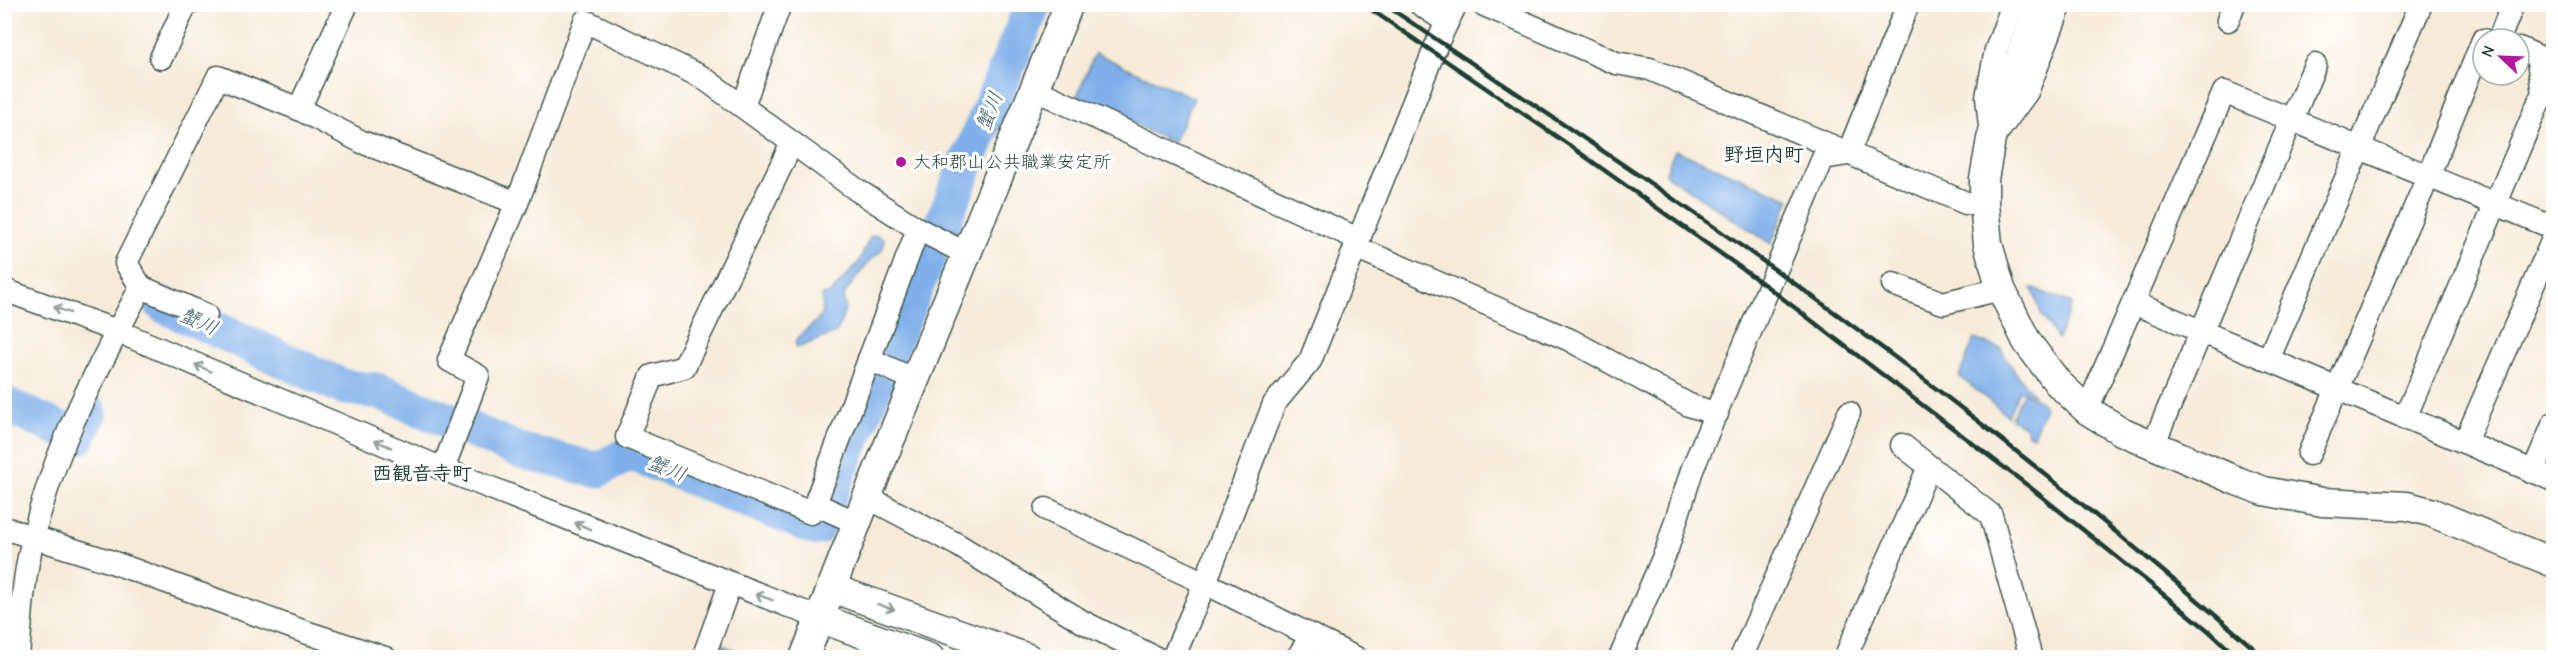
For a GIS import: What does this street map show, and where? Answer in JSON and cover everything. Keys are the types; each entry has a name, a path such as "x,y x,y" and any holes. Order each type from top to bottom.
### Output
{"street":[{"path":"161,58 186,4"},
{"path":"298,109 347,4"},
{"path":"743,106 780,4"},
{"path":"804,657 1069,4"},
{"path":"1173,657 1205,583 1274,404 1310,361 1451,13 1420,4"},
{"path":"1482,4 1616,63 1650,69 1966,203 1984,204"},
{"path":"1848,154 1908,4"},
{"path":"1991,139 1987,97 1996,50 2013,4"},
{"path":"2039,4 1991,139 1984,179 1984,204 1988,244 2001,289 2027,342 2058,383 2087,410 2121,430 2237,481 2272,493 2322,502 2407,506 2430,512 2553,563"},
{"path":"1991,139 2009,119 2027,92 2061,4"},
{"path":"2268,360 2421,4"},
{"path":"2504,27 2513,4"},
{"path":"442,469 478,376 449,360 517,203 585,21 593,14 702,77 857,190 918,229 967,254"},
{"path":"2405,418 2495,204 2548,94 2537,56 2531,53"},
{"path":"2154,445 2315,65"},
{"path":"2309,453 2428,177 2471,69"},
{"path":"206,315 141,287 126,263 218,77 298,109 362,142 517,203"},
{"path":"1034,89 1357,243 1570,340 1689,405 1717,414"},
{"path":"2087,410 2224,92 2553,228"},
{"path":"792,143 684,367 652,376 627,437 811,513 918,229"},
{"path":"1620,657 1667,549 1692,470 1823,158 1848,154"},
{"path":"2465,442 2553,237"},
{"path":"1893,284 1943,303 2001,289"},
{"path":"19,650 27,565 40,510 72,423 141,287"},
{"path":"4,290 117,332 442,469 730,584 930,657"},
{"path":"2134,303 2543,476 2553,423"},
{"path":"869,359 915,380"},
{"path":"1741,657 1849,413"},
{"path":"1902,445 1990,515 2031,657"},
{"path":"1845,657 1929,467"},
{"path":"815,504 862,510 958,545 1083,621 1156,657"},
{"path":"1046,509 1356,657"},
{"path":"4,528 109,561 302,631 385,657"},
{"path":"703,657 730,584"},
{"path":"831,588 1028,657"},
{"path":"1297,657 1312,636"}],"water":[{"path":"1095,53 1194,98 1173,143 1077,96"},
{"path":"1675,150 1790,199 1771,244 1665,174"},
{"path":"876,235 884,239 883,248 866,265 845,293 844,313 836,333 797,348 795,343 799,336 818,320 821,314 822,295 830,294 859,262 870,237"},
{"path":"2032,288 2072,303 2058,339 2042,316"},
{"path":"1974,339 2000,348 2034,395 2019,390 2008,416 1959,376"},
{"path":"2023,393 2037,399 2045,407 2033,436 2027,433 2027,427 2011,419"},
{"path":"717,643 754,657 711,658"}],"waterway":[{"name":"蟹川","path":"163,305 343,387 378,391 521,451 597,470 631,453 816,528 1033,4"},
{"name":"蟹川","path":"4,404 78,437 89,413"}],"railway":[{"path":"1363,4 1569,145 1769,288 2031,488 2209,631 2238,658"},
{"path":"1384,4 1680,203 1902,363 2026,458 2265,658"}],"place":[{"name":"大和郡山公共職業安定所","path":"901,162"}],"district":[{"name":"野垣内町","path":"1764,154"},
{"name":"西観音寺町","path":"422,473"}]}
